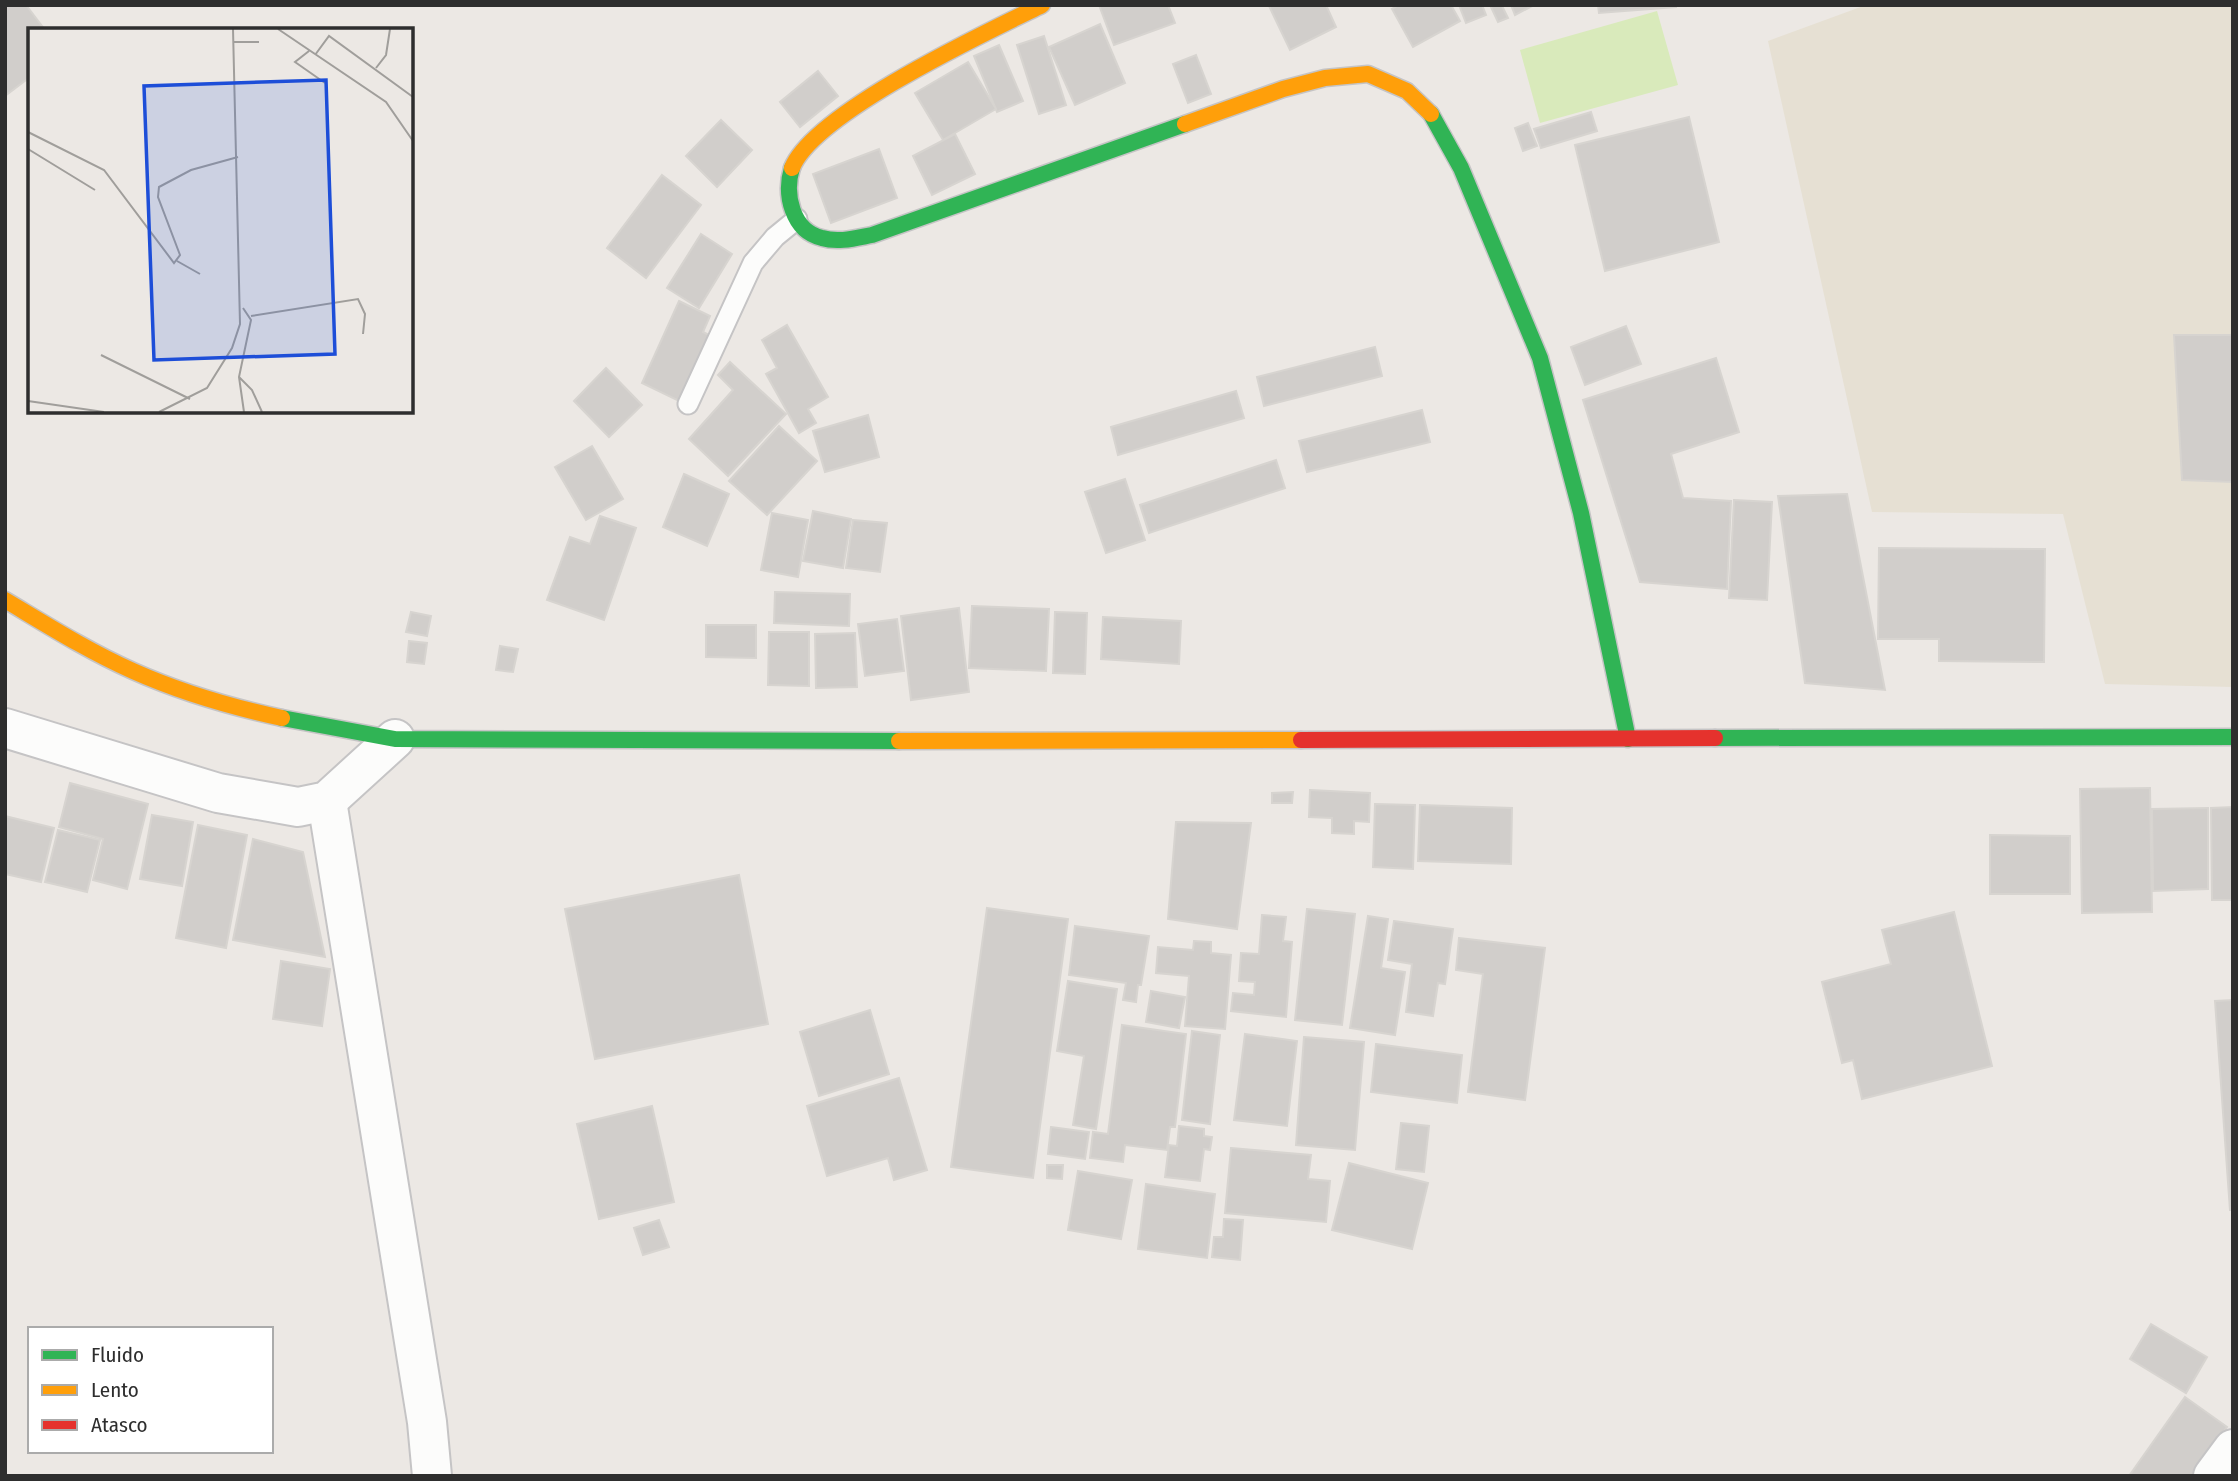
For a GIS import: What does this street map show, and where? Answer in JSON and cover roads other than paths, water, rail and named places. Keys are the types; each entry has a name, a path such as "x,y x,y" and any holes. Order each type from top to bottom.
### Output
{"main road":[{"path":"1042,5 963,44 877,92 802,149 791,167 788,188 791,209 801,228 821,240 847,240 873,235 1283,89 1325,78 1368,74 1407,91 1435,118 1461,168 1540,358 1581,513 1628,739"},
{"path":"5,600 78,643 150,679 212,700 272,715 348,732 395,739 823,741 2233,737"}],"street":[{"path":"5,728 218,793 298,807 327,801 395,739"},
{"path":"327,801 427,1422 432,1476"},
{"path":"2213,1476 2233,1449"}],"lane":[{"path":"688,404 752,263 775,237 796,219"}]}
